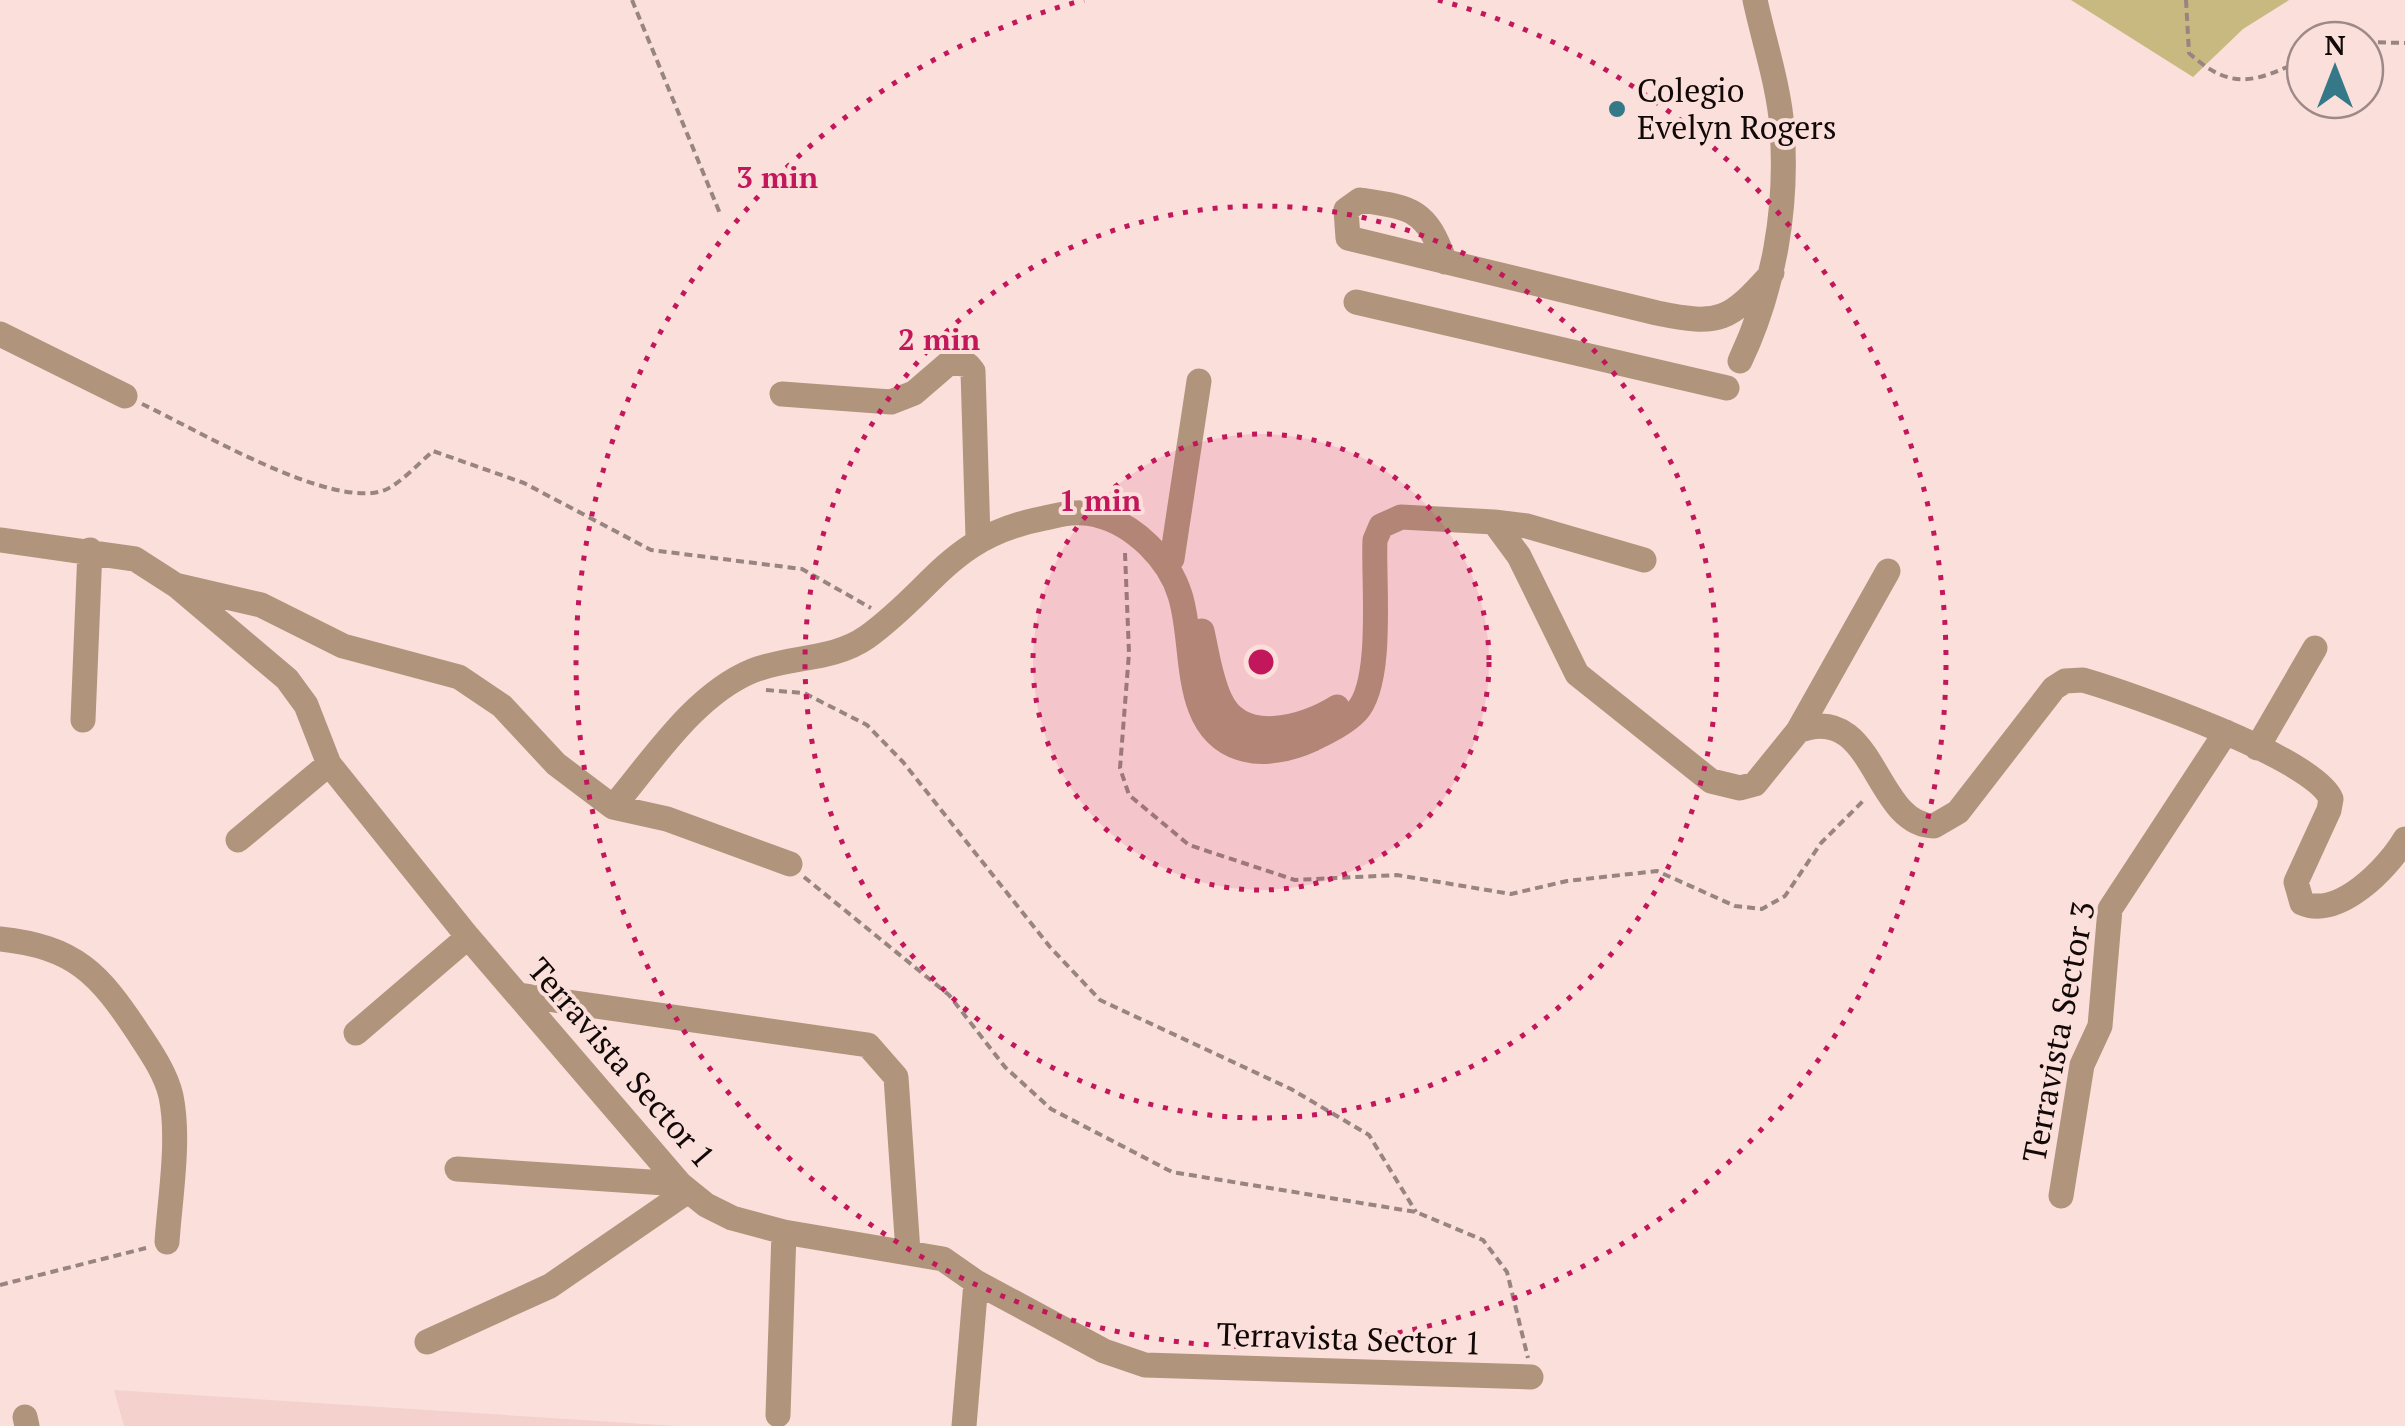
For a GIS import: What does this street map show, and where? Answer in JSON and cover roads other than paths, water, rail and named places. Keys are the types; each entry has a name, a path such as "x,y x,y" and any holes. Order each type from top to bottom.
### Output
{"street":[{"path":"1723,318 1740,361 1762,316 1779,236 1782,128 1755,0"},
{"path":"1445,262 1428,222 1405,208 1353,202 1345,213 1348,238 1445,262 1674,316 1701,321 1723,318 1741,307 1772,273"},
{"path":"1356,302 1727,388"},
{"path":"0,334 125,396"},
{"path":"782,394 891,402 914,393 950,362 968,365 973,371 978,538"},
{"path":"1172,559 1199,381"},
{"path":"612,807 690,717 723,687 753,671 829,655 865,638 944,563 978,538 1023,522 1072,512 1132,532 1172,559 1194,600 1219,699 1234,720 1265,729 1290,728 1320,718 1348,700 1370,678"},
{"path":"1132,532 1174,581 1199,706 1210,727 1226,744 1249,752 1278,751 1304,744 1358,710 1370,678 1375,540 1381,526 1401,517 1527,526 1644,560"},
{"path":"1494,522 1518,556 1577,674 1711,781 1740,788 1755,784 1798,731 1888,571"},
{"name":"Terravista Sector 1","path":"0,540 135,559 178,586 287,679 306,705 329,764 468,937 684,1187 716,1211 784,1232 944,1259 976,1282 1104,1351 1145,1365 1532,1377"},
{"path":"84,720 90,550"},
{"path":"178,586 262,606 343,646 460,678 502,706 556,764 612,807 667,818 790,864"},
{"path":"2257,748 2315,648"},
{"path":"1798,731 1824,726 1843,731 1912,820 1934,826 1949,820 2054,688 2071,680 2091,682 2226,732 2319,780 2331,799 2296,882 2302,903 2314,907 2331,904 2363,886 2405,839"},
{"name":"Terravista Sector 3","path":"2061,1196 2082,1065 2100,1026 2110,910 2226,732"},
{"path":"238,840 329,764"},
{"path":"356,1033 468,937"},
{"path":"0,940 42,944 77,960 112,994 145,1042 164,1077 172,1104 168,1230"},
{"path":"518,995 868,1044 896,1077 908,1252"},
{"path":"457,1169 684,1187"},
{"path":"427,1342 550,1286 684,1187"},
{"path":"778,1415 784,1232"},
{"path":"964,1426 976,1282"}],"place":[{"name":"Colegio Evelyn Rogers","path":"1617,109"}]}
